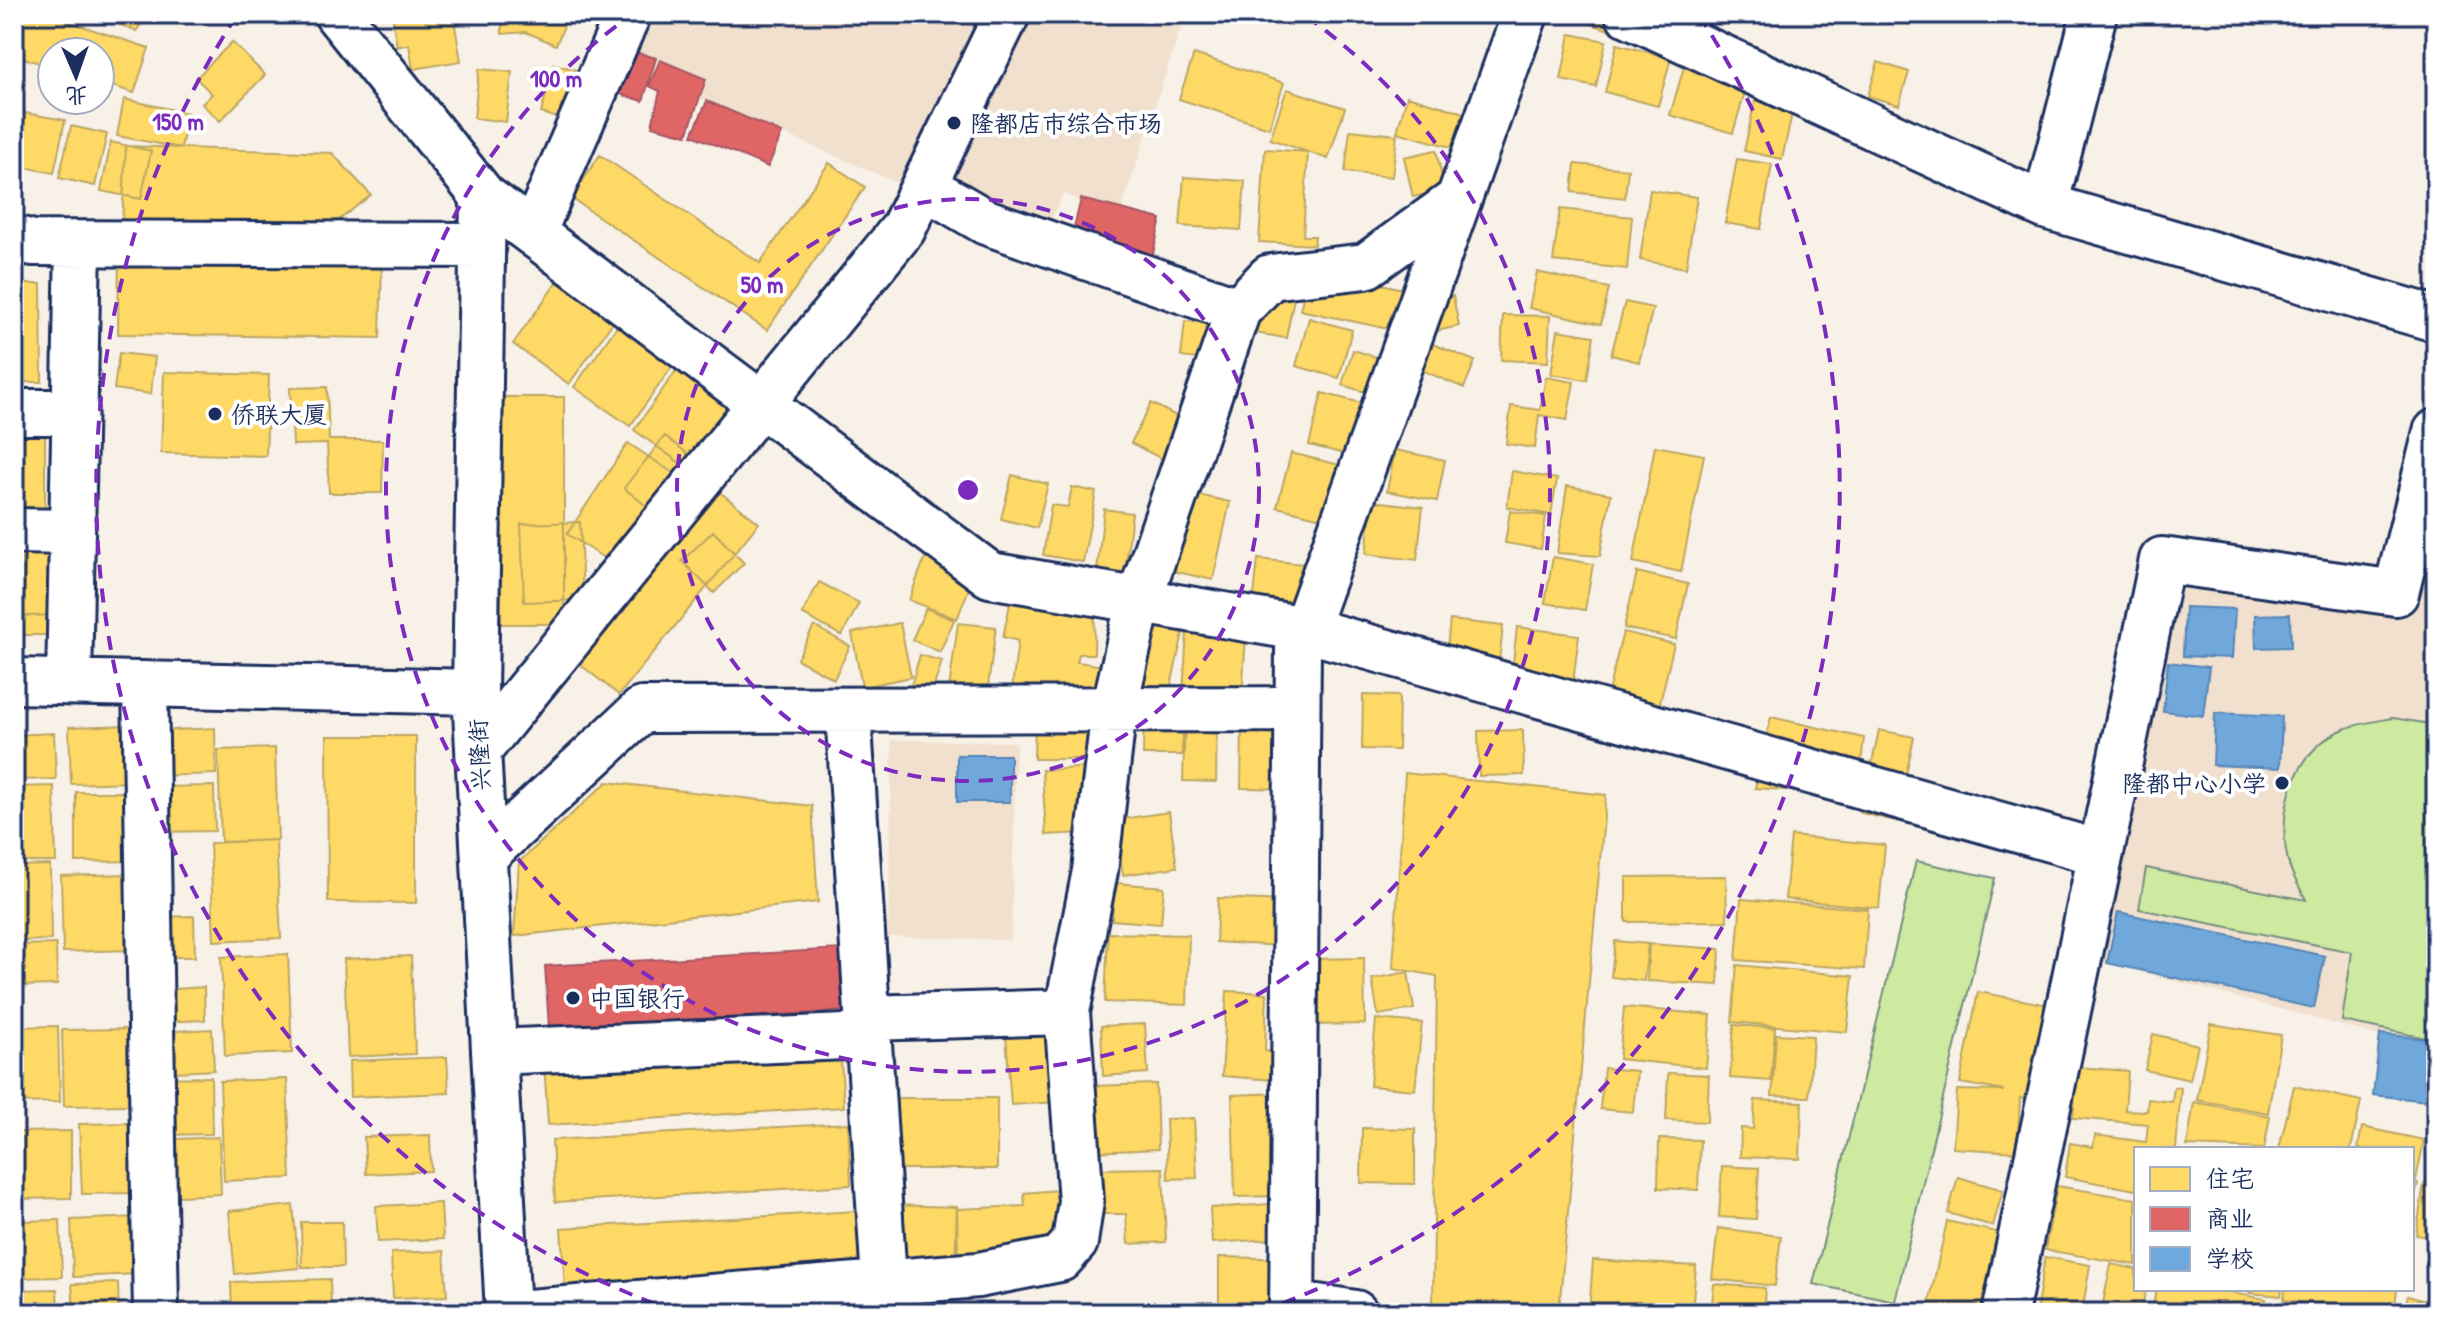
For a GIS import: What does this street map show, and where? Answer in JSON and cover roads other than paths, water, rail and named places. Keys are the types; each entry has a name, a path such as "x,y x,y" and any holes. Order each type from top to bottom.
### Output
{"street":[{"path":"337,14 483,196 990,575 1305,629 2100,853"},
{"path":"533,233 628,14"},
{"path":"479,750 903,229 1007,14"},
{"path":"1355,1313 1292,1308 1298,649 1525,14"},
{"path":"1628,14 2045,206 2434,317"},
{"path":"2045,206 2094,14"},
{"path":"924,186 986,222 1238,310"},
{"name":"兴隆街","path":"483,196 475,692 508,1313"},
{"path":"517,1313 885,1297 1060,1259 1075,1242 1081,1201 1067,1012 1095,871 1114,709 1139,600 1238,310 1270,277 1366,266 1459,199"},
{"path":"14,238 33,243 78,244 482,245"},
{"path":"69,682 78,244"},
{"path":"14,412 73,412"},
{"path":"2005,1313 2162,560 2396,593 2436,432"},
{"path":"14,531 71,532"},
{"path":"14,681 475,692"},
{"path":"145,684 156,1313"},
{"path":"484,856 642,710 1297,709"},
{"path":"848,710 885,1297"},
{"path":"494,1052 1067,1012"}],"place":[{"name":"隆都店市综合市场","path":"954,123"},
{"name":"侨联大厦","path":"215,414"},
{"name":"隆都中心小学","path":"2282,783"},
{"name":"中国银行","path":"573,998"}]}
